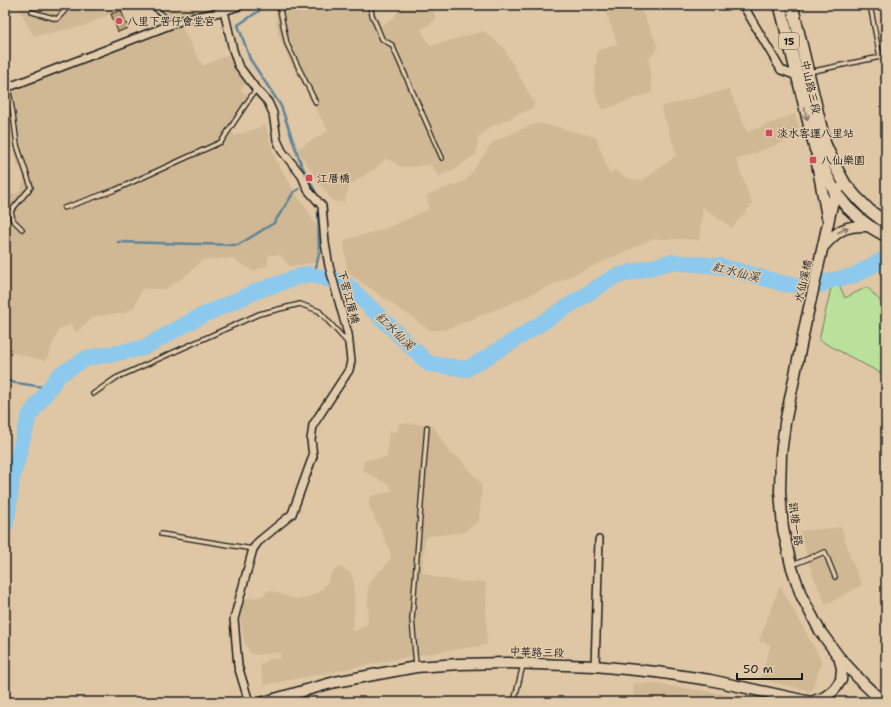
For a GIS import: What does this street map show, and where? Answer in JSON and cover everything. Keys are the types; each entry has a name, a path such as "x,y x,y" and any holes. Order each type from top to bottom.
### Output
{"main road":[{"name":"中山路三段","path":"780,5 825,144 835,166 845,184 857,198 884,222"},
{"name":"中山路三段","path":"792,5 814,148 836,192 847,207 860,219 877,231"}],"street":[{"path":"6,86 14,85 183,20 224,11 242,5"},
{"path":"743,5 781,70 802,74"},
{"name":"下罟江厝橋","path":"224,11 238,65 256,90 268,102 273,113 277,140 282,151 302,176 308,190 322,206 325,243 329,266 348,334 351,360 349,370 313,425 311,440 312,456 292,514 258,542 253,549"},
{"path":"814,148 828,226"},
{"path":"823,247 836,192 845,184"},
{"path":"823,247 838,232 847,227 857,226 877,231"},
{"name":"水仙溪橋","path":"806,321 823,247"},
{"name":"訊塘一路","path":"806,321 785,423 781,454 780,492 783,529 791,566 801,595 820,631 839,657 883,702"},
{"path":"595,666 599,540"},
{"path":"249,702 238,666 234,619 253,549"},
{"path":"811,702 825,697 834,690 841,680 842,668 839,657"},
{"name":"中華路三段","path":"264,702 335,682 416,667 507,663 595,666 656,672 710,680 811,702"}],"lane":[{"path":"32,12 57,19 70,5"},
{"path":"152,5 173,24"},
{"path":"279,5 287,44 316,103"},
{"path":"370,5 372,15 382,39 392,45 442,158"},
{"path":"870,5 880,57"},
{"path":"802,74 886,57"},
{"path":"6,86 13,114 17,145 31,187 11,211 13,220 22,229"},
{"path":"64,208 115,190 221,142 256,90"},
{"path":"93,394 116,378 259,314 300,304 319,311 349,344"},
{"path":"416,667 412,619 427,427"},
{"path":"161,534 253,549"},
{"path":"791,566 825,552 835,577"},
{"path":"514,702 524,664"}],"shaded area":[{"path":"17,5 112,5 113,13 83,26 34,36"},
{"path":"151,5 222,5 179,23 203,66 227,55 245,83 241,90 251,99 233,126 232,131 234,136 265,125 276,160 316,226 319,235 319,262 290,266 280,255 269,255 267,266 253,271 232,258 202,260 188,274 165,289 142,289 134,308 124,313 95,316 76,332 71,324 59,329 46,361 5,351 5,195 17,193 23,182 23,175 15,159 8,85 159,23"},
{"path":"275,5 373,5 381,26 395,17 399,5 431,5 436,19 421,30 430,46 484,31 504,48 534,103 533,108 490,127 478,137 477,153 454,170 439,176 430,164 402,167 386,158 380,165 350,185 344,202 333,201 297,149 328,131 290,61 278,33"},
{"path":"603,5 639,5 658,47 649,59 652,92 603,110 594,89 597,51 618,44"},
{"path":"729,89 747,132 795,114 799,127 791,139 736,160 752,204 732,228 703,207 699,240 652,239 521,299 450,328 441,330 430,330 347,272 344,240 385,229 429,209 427,195 466,180 493,142 529,126 538,124 544,124 596,137 609,174 614,170 627,178 642,181 677,155 661,107"},
{"path":"399,423 433,425 450,454 460,458 481,484 482,491 479,520 464,532 429,536 425,538 422,572 434,577 464,582 486,582 487,645 418,655 264,685 260,665 270,659 280,659 280,652 256,655 250,653 244,642 240,614 246,598 262,596 269,590 291,598 305,599 323,589 333,572 340,567 350,572 354,583 354,620 351,630 356,631 367,624 368,587 377,573 391,558 389,548 368,502 371,496 393,491 388,484 362,470 365,460 387,458 389,431 397,432"},
{"path":"841,527 851,559 862,585 826,605 812,573 800,531"},
{"path":"780,585 822,662 811,691 760,679 771,645 759,641"},
{"path":"633,683 656,684 719,693 755,702 634,702"}],"green space":[{"path":"838,282 845,298 867,287 881,302 886,297 886,376 819,340 832,284"}],"building":[{"name":"八里下罟仔會堂宮","path":"121,10 128,28 118,32 111,14"}],"waterway":[{"path":"260,7 259,11 238,25 250,59 281,106 301,164 317,195"},
{"path":"118,242 238,245 274,223 294,192 299,189"},
{"path":"314,276 319,254 318,211"},
{"name":"紅水仙溪","path":"5,526 12,479 29,416 59,375 87,358 143,348 197,318 257,291 307,274 345,283 429,364 467,369 614,277 671,262 720,266 785,284 814,287 832,280 853,276 886,258"},
{"path":"5,377 10,382 50,388"}],"place":[{"name":"八里下罟仔會堂宮","path":"119,21"},
{"name":"淡水客運八里站","path":"769,133"},
{"name":"八仙樂園","path":"813,160"},
{"name":"江厝橋","path":"309,178"}]}
